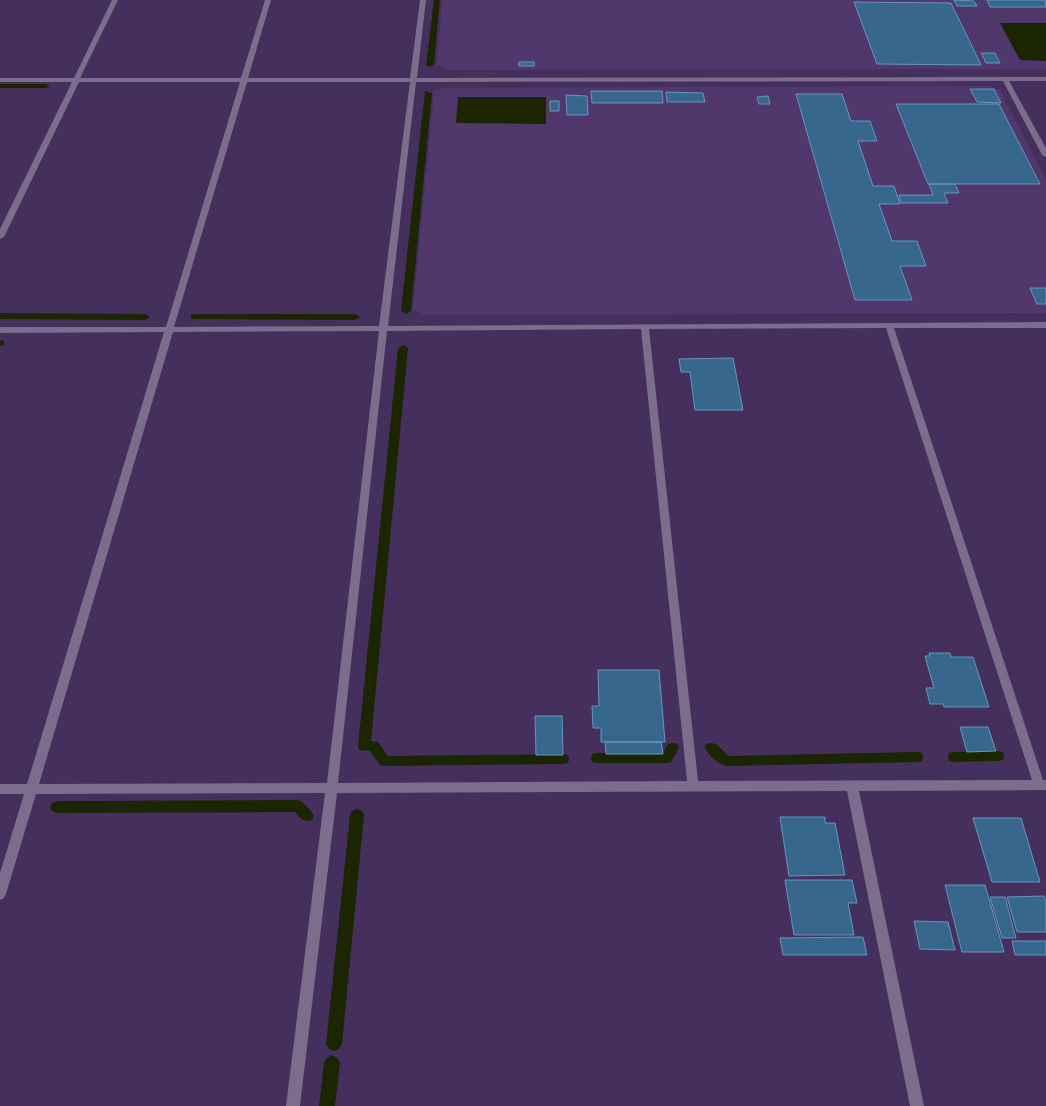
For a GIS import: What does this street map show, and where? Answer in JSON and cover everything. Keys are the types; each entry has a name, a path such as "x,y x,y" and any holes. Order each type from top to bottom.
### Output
{"street":[{"path":"0,237 115,0"},
{"path":"0,894 268,0"},
{"path":"293,1106 423,0"},
{"path":"1005,79 1046,155"},
{"path":"0,80 1046,79"},
{"path":"0,330 383,330 1046,325"},
{"path":"0,789 1042,785 889,326"},
{"path":"645,328 693,786"},
{"path":"852,786 917,1106"}],"shaded area":[{"path":"442,0 1046,0 1046,69 448,70 437,65"},
{"path":"1000,23 1046,23 1046,61 1020,60"},
{"path":"991,86 1000,90 1046,180 1046,313 424,315 413,309 434,91 443,88"},
{"path":"458,97 546,97 546,124 456,123"}],"building":[{"path":"954,0 974,1 977,6 957,6"},
{"path":"987,0 1045,0 1046,7 990,7"},
{"path":"854,2 951,3 981,65 877,64"},
{"path":"981,53 995,53 1000,63 986,63"},
{"path":"519,62 534,62 534,66 519,66"},
{"path":"970,89 994,89 1001,103 977,102"},
{"path":"591,91 662,91 663,103 592,103"},
{"path":"666,92 703,93 705,102 667,102"},
{"path":"796,94 842,94 851,121 870,121 877,141 858,141 873,186 894,186 900,204 879,204 892,241 917,241 926,266 900,266 912,300 855,300"},
{"path":"566,95 587,96 588,115 567,115"},
{"path":"768,96 770,104 759,104 757,97"},
{"path":"550,101 559,101 559,111 550,111"},
{"path":"896,104 999,104 1040,184 928,184"},
{"path":"929,184 955,184 959,193 944,193 948,203 901,203 899,195 933,195"},
{"path":"1030,288 1046,288 1046,304 1037,304"},
{"path":"733,358 743,410 695,410 690,372 681,372 679,359"},
{"path":"929,653 950,653 951,657 973,657 989,707 944,707 943,704 930,704 926,688 934,688 925,656 930,656"},
{"path":"598,670 659,670 665,742 601,742 601,728 593,728 592,706 599,706"},
{"path":"535,716 562,716 563,755 536,755"},
{"path":"960,727 988,727 996,751 967,752"},
{"path":"605,742 661,742 663,754 606,754"},
{"path":"780,817 825,817 825,823 835,823 845,875 789,876"},
{"path":"973,818 1021,818 1040,882 992,882"},
{"path":"785,880 852,880 857,903 848,903 854,935 794,935"},
{"path":"945,885 985,885 1004,952 962,952"},
{"path":"1044,896 1046,903 1046,932 1017,932 1007,897"},
{"path":"990,897 1005,897 1016,938 1002,938"},
{"path":"914,921 948,922 955,950 920,949"},
{"path":"863,937 867,955 783,955 780,938"},
{"path":"1012,941 1046,941 1046,955 1015,955"}],"waterway":[{"path":"430,65 437,0"},
{"path":"0,86 46,86"},
{"path":"406,311 428,93"},
{"path":"0,316 145,317"},
{"path":"194,317 355,317"},
{"path":"403,348 364,746 373,746 385,761 563,759"},
{"path":"597,758 666,758 673,748"},
{"path":"711,748 726,761 917,757"},
{"path":"954,757 998,756"},
{"path":"57,807 298,806 307,816"},
{"path":"334,1044 357,815"},
{"path":"327,1106 332,1063"}]}
